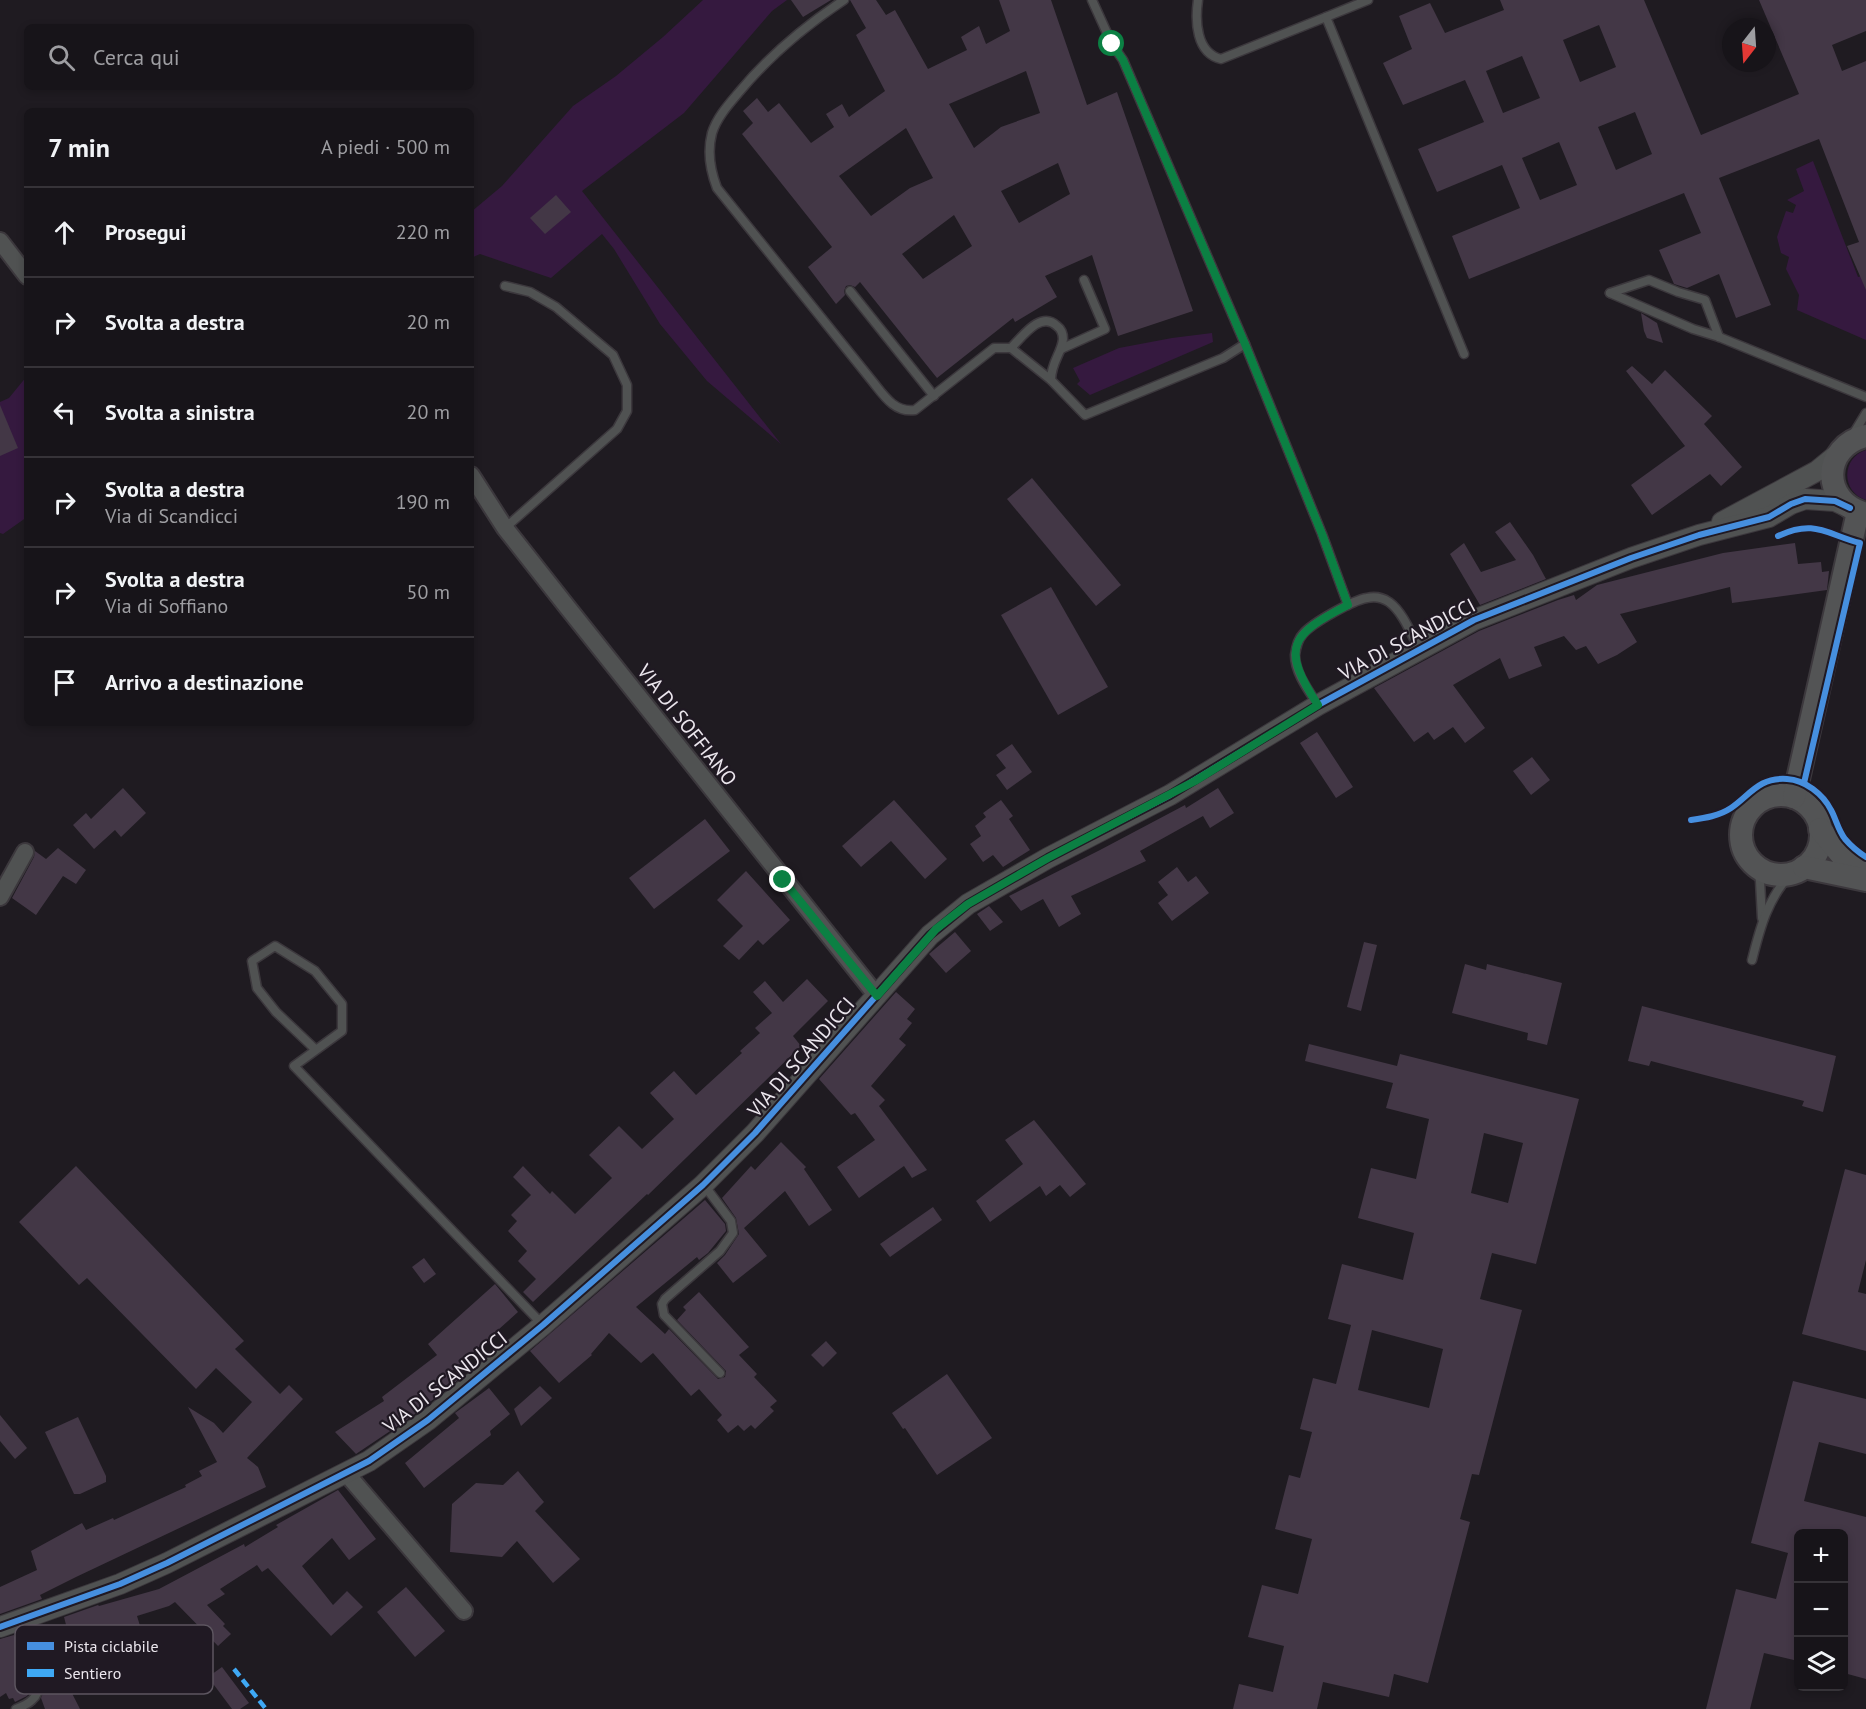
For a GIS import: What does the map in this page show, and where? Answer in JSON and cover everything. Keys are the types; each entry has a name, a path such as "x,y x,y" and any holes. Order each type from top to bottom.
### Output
{"main road":[{"name":"VIA DI SCANDICCI","path":"1842,450 1852,441 1866,436"},
{"path":"1794,797 1858,511 1840,500 1834,486 1833,469 1842,450"},
{"path":"1798,870 1816,853 1821,838 1813,811 1794,797 1773,796 1761,800 1751,808 1744,819 1741,833 1742,846 1757,867 1777,874 1798,870 1866,877"},
{"path":"1820,829 1844,858 1866,877"}],"street":[{"path":"0,241 24,272"},
{"name":"VIA DI SCANDICCI","path":"1699,535 1817,471 1842,450"},
{"name":"VIA DI SOFFIANO","path":"474,480 506,528 877,996"},
{"name":"VIA DI SCANDICCI","path":"0,1627 120,1584 168,1563 369,1461 419,1427 543,1325 704,1185 762,1126 936,929 968,904 1048,858 1195,781 1318,705 1474,620 1632,558 1699,535 1769,518 1791,504 1805,499 1835,501 1858,511"},
{"path":"0,897 25,852"},
{"path":"346,1473 464,1611"}],"lane":[{"path":"844,0 824,13 775,53 727,106 713,131 709,155 717,188 888,401 908,411 915,410 994,348 1011,348 1051,380 1084,414 1223,358 1245,344"},
{"path":"1092,0 1112,44 1123,60 1245,344 1322,534 1348,605"},
{"path":"1198,0 1197,27 1200,38 1208,53 1221,59 1368,0"},
{"path":"1326,17 1464,354"},
{"path":"1060,349 1105,329 1084,280"},
{"path":"1719,337 1705,300 1649,280 1610,293 1693,329 1719,337 1866,397"},
{"path":"505,286 530,292 556,307 613,355 627,385 627,411 616,429 506,528"},
{"path":"850,291 934,396"},
{"path":"1011,348 1030,328 1042,321 1050,321 1058,326 1063,339 1052,364 1051,380"},
{"path":"1842,450 1866,413"},
{"path":"1318,705 1299,673 1295,653 1304,632 1348,605 1368,597 1376,597 1388,602 1399,613 1419,649"},
{"path":"1757,867 1762,922"},
{"path":"1752,960 1762,922 1777,890 1798,870"},
{"path":"316,1050 276,1012 256,988 252,961 274,946 315,971 342,1004 342,1031 316,1050 294,1066 543,1325"},
{"path":"704,1185 731,1221 733,1233 720,1251 662,1304 664,1315 720,1373"},
{"path":"27,1619 29,1625"},
{"path":"16,1709 34,1700 37,1694"}],"shaded area":[{"path":"703,0 787,0 772,11 684,113 582,191 781,444 707,381 660,324 614,249 602,234 551,278 480,254 474,257 474,209 502,186 573,106 616,76"},
{"path":"1813,161 1858,277 1866,275 1866,340 1797,310 1799,295 1786,269 1789,257 1781,253 1777,237 1786,211 1793,213 1796,205 1787,200 1804,191 1796,169"},
{"path":"1212,333 1213,342 1090,395 1077,384 1080,381 1073,368 1119,348"},
{"path":"24,380 24,519 3,534 0,533 0,402 9,398"},
{"path":"1866,450 1866,500 1852,490 1847,475 1852,460"}],"building":[{"path":"791,0 831,0 803,17"},
{"path":"850,0 876,0 886,15 895,10 928,69 967,50 961,37 979,26 986,44 1010,31 999,0 1051,0 1087,105 1117,92 1193,311 1118,336 1092,255 1045,276 1057,297 1015,322 1013,318 937,378 860,282 855,287 846,286 845,295 836,304 808,267 832,247 742,134 753,123 743,111 757,98 768,112 779,103 811,143 834,127 826,114 842,104 849,117 885,91 856,35 866,28","holes":["1026,71 1040,113 1001,127 974,148 949,104","906,128 933,178 910,188 871,216 839,176","1058,163 1070,194 1019,223 1001,191","954,215 972,246 923,279 902,254"]},
{"path":"1500,0 1644,0 1701,135 1799,94 1776,40 1776,18 1767,18 1759,0 1866,0 1866,31 1832,45 1842,71 1866,61 1866,290 1847,246 1859,242 1819,139 1719,178 1771,305 1736,318 1719,274 1687,288 1674,284 1659,250 1701,233 1684,193 1469,279 1452,236 1520,208 1502,165 1437,192 1418,149 1484,122 1465,80 1403,105 1383,63 1412,49 1399,16 1430,3 1445,33 1504,10","holes":["1599,25 1616,67 1580,82 1563,40","1522,56 1540,98 1503,113 1486,71","1635,112 1652,154 1616,170 1598,127","1559,142 1577,185 1540,200 1522,158"]},
{"path":"556,195 571,212 545,234 530,218"},
{"path":"1641,313 1657,323 1663,343 1647,338"},
{"path":"1632,366 1652,384 1665,370 1712,416 1704,424 1742,467 1721,486 1710,474 1652,515 1631,485 1685,446 1626,371"},
{"path":"0,405 18,448 0,456"},
{"path":"1032,478 1121,585 1096,606 1007,499"},
{"path":"1510,522 1533,555 1546,579 1480,605 1450,554 1464,543 1481,572 1516,560 1495,532"},
{"path":"1795,543 1798,564 1821,562 1822,572 1829,571 1827,590 1732,603 1730,587 1620,614 1637,642 1598,664 1586,646 1576,650 1564,636 1534,647 1542,666 1509,679 1500,658 1453,685 1485,728 1465,743 1453,727 1434,740 1428,732 1414,742 1374,688 1479,631 1558,600 1574,595 1576,600 1597,585 1723,553"},
{"path":"1051,587 1108,687 1058,715 1001,615"},
{"path":"1317,732 1353,787 1336,798 1300,743"},
{"path":"1012,744 1032,772 1007,790 996,775 1006,768 996,755"},
{"path":"1532,757 1550,780 1531,795 1513,771"},
{"path":"123,788 146,813 121,837 115,830 94,849 73,825 86,813 91,819"},
{"path":"1218,788 1234,813 1210,828 1203,816 1140,851 1146,861 1071,896 1081,914 1059,927 1043,899 1021,911 1009,896 1185,805 1186,808"},
{"path":"894,800 947,859 925,879 891,841 861,867 842,846"},
{"path":"1001,800 1013,816 1009,819 1030,850 1003,867 993,855 983,862 970,844 981,836 975,826 986,817 983,813"},
{"path":"705,819 730,851 654,909 629,878"},
{"path":"58,848 86,870 76,884 63,876 36,915 12,898 35,851 46,859"},
{"path":"1177,867 1188,882 1196,876 1209,893 1172,921 1158,903 1168,895 1158,882"},
{"path":"746,871 790,920 763,945 758,940 739,960 723,946 743,926 717,900"},
{"path":"989,906 1003,922 990,931 977,914"},
{"path":"955,932 971,951 946,973 929,954"},
{"path":"1364,942 1377,945 1361,1011 1347,1007"},
{"path":"1465,964 1486,970 1487,964 1562,983 1547,1045 1527,1040 1528,1033 1452,1013"},
{"path":"807,979 828,1001 793,1036 801,1046 648,1195 533,1302 523,1292 536,1279 518,1261 527,1251 508,1231 517,1221 511,1215 531,1195 513,1177 523,1166 550,1194 552,1191 575,1214 612,1178 589,1155 619,1126 642,1149 674,1119 650,1093 674,1071 696,1095 742,1053 740,1051 760,1033 755,1028 772,1013 753,992 765,981 783,1002"},
{"path":"896,992 915,1009 907,1019 912,1023 899,1039 906,1045 871,1086 885,1100 879,1106 927,1170 912,1178 904,1166 859,1198 837,1167 875,1140 855,1113 851,1115 819,1079"},
{"path":"1642,1006 1836,1056 1823,1112 1802,1106 1804,1101 1651,1061 1649,1066 1628,1061"},
{"path":"1309,1044 1397,1066 1400,1054 1579,1099 1536,1264 1492,1253 1480,1299 1522,1310 1479,1475 1472,1474 1460,1519 1470,1522 1428,1683 1394,1674 1389,1697 1323,1682 1317,1709 1233,1709 1239,1684 1273,1692 1284,1646 1248,1637 1262,1585 1298,1594 1312,1539 1275,1529 1289,1475 1300,1478 1312,1432 1300,1429 1313,1378 1336,1384 1351,1325 1328,1319 1342,1264 1403,1280 1414,1233 1358,1218 1371,1168 1416,1179 1429,1119 1386,1108 1393,1083 1305,1061","holes":["1484,1133 1523,1143 1508,1203 1471,1193","1372,1330 1443,1349 1429,1408 1358,1390"]},
{"path":"1034,1120 1086,1184 1070,1197 1060,1185 1046,1196 1040,1186 990,1222 976,1201 1023,1164 1005,1140"},
{"path":"781,1142 806,1167 804,1169 832,1210 809,1226 785,1191 744,1228 767,1256 733,1283 717,1263 739,1234 736,1218 722,1198 751,1166 755,1170"},
{"path":"76,1166 244,1341 235,1349 280,1394 289,1385 303,1399 247,1458 258,1467 266,1487 40,1595 42,1599 0,1614 0,1587 37,1570 31,1551 82,1523 86,1530 113,1518 114,1520 186,1487 185,1485 202,1476 199,1471 217,1462 188,1407 214,1423 223,1433 252,1402 216,1368 196,1389 87,1278 79,1285 19,1222"},
{"path":"1845,1169 1866,1175 1866,1260 1858,1292 1866,1294 1866,1351 1802,1334"},
{"path":"705,1200 725,1224 726,1231 708,1253 699,1260 697,1257 636,1307 665,1334 669,1329 718,1379 725,1377 726,1371 677,1320 686,1310 683,1307 699,1292 749,1347 739,1355 757,1374 754,1377 777,1401 770,1407 774,1411 755,1429 751,1425 744,1431 738,1425 728,1433 717,1420 722,1415 699,1389 691,1396 653,1353 641,1363 609,1333 592,1355 559,1383 530,1351"},
{"path":"933,1207 942,1220 890,1257 880,1244"},
{"path":"424,1258 436,1274 424,1283 412,1267"},
{"path":"495,1284 518,1312 451,1372 458,1380 411,1417 356,1454 335,1432 384,1401 382,1397 437,1355 428,1344"},
{"path":"826,1341 837,1353 823,1367 811,1355"},
{"path":"947,1374 992,1438 937,1475 892,1413"},
{"path":"1793,1381 1866,1399 1866,1454 1819,1442 1804,1501 1866,1517 1866,1679 1848,1674 1848,1529 1794,1529 1794,1660 1764,1653 1750,1709 1706,1709 1736,1589 1776,1599 1788,1553 1751,1543"},
{"path":"540,1386 552,1398 521,1426 514,1409"},
{"path":"489,1388 510,1414 490,1431 491,1435 424,1488 405,1463 459,1418 455,1413"},
{"path":"0,1415 27,1448 15,1459 0,1441"},
{"path":"78,1417 106,1476 106,1482 80,1494 74,1494 45,1432"},
{"path":"518,1471 544,1502 535,1511 580,1559 553,1583 517,1541 502,1557 450,1552 452,1504 476,1483 503,1485"},
{"path":"338,1490 376,1539 349,1560 332,1538 302,1566 333,1605 347,1591 363,1607 331,1636 268,1568 262,1572 257,1565 220,1589 225,1594 207,1605 231,1634 218,1646 213,1641 213,1625 197,1625 175,1602 137,1616 140,1625 66,1625 64,1617 98,1605 159,1589 244,1544 245,1547 278,1527 276,1525"},
{"path":"406,1587 445,1631 415,1657 377,1612"},
{"path":"14,1635 15,1637 15,1694 28,1694 15,1702 13,1698 9,1699 6,1693 0,1697 0,1639"},
{"path":"222,1667 249,1703 240,1709 232,1709 213,1684 213,1673"},
{"path":"42,1694 72,1694 80,1709 45,1709 41,1698"}],"marked path":[{"path":"234,1669 266,1709"}],"cycle path":[{"path":"0,1627 120,1584 167,1563 369,1461 428,1420 543,1325 703,1185 755,1133 930,935 968,904 1048,858 1170,795 1318,705 1474,620 1631,558 1699,535 1769,517 1805,499 1835,501 1850,508"},
{"path":"1778,536 1811,528 1860,543 1804,783"},
{"path":"1691,820 1726,811 1769,781 1794,780 1807,785 1823,799 1845,839 1866,857"}],"route":[{"path":"783,880 877,996 936,929 968,904 1048,858 1195,781 1318,705 1299,673 1295,653 1304,632 1348,605 1322,534 1245,344 1123,60 1112,44"}]}
